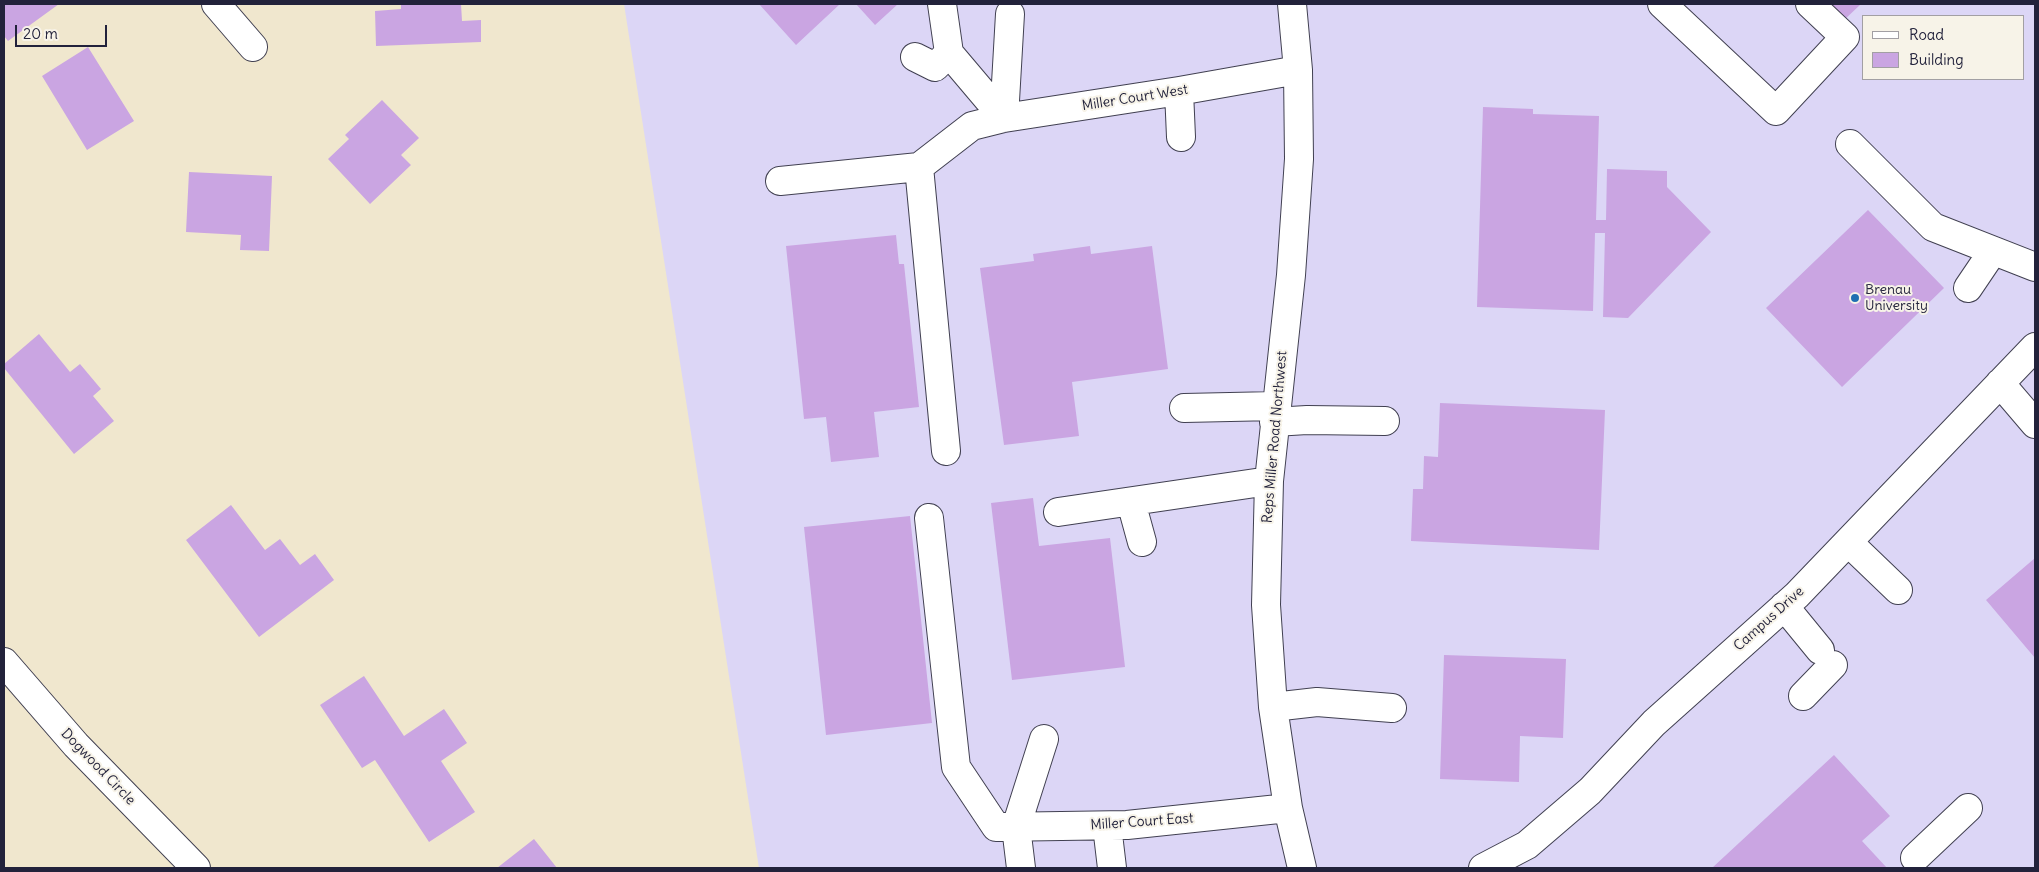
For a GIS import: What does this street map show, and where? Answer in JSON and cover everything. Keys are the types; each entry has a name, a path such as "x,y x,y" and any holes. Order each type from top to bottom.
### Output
{"street":[{"path":"216,4 253,47"},
{"path":"942,4 949,53 1004,118"},
{"name":"Reps Miller Road Northwest","path":"1292,4 1298,70 1299,160 1290,275 1269,481 1266,605 1273,707 1288,808 1302,868"},
{"path":"1662,4 1776,111 1845,37 1810,4"},
{"path":"1004,118 1010,14"},
{"path":"915,57 935,67 949,53"},
{"name":"Miller Court West","path":"919,167 972,126 1004,118 1179,91 1298,70"},
{"path":"1179,91 1181,137"},
{"path":"1850,144 1934,227 2035,267"},
{"path":"780,181 919,167 946,451"},
{"path":"1968,288 1993,251"},
{"name":"Campus Drive","path":"1483,868 1527,845 1590,791 1654,723 1784,606 2035,347"},
{"path":"2000,383 2035,424"},
{"path":"1184,408 1275,414 1307,420 1385,421"},
{"path":"1058,512 1269,481"},
{"path":"1131,502 1142,542"},
{"path":"929,518 956,767 1006,827 1021,868"},
{"path":"1848,542 1898,590"},
{"path":"1784,606 1826,658 1803,696"},
{"name":"Dogwood Circle","path":"4,662 76,745 196,868"},
{"path":"1273,707 1317,702 1392,708"},
{"path":"1006,827 1044,739"},
{"name":"Miller Court East","path":"1006,827 1128,825 1288,808"},
{"path":"1916,858 1968,808"},
{"path":"1107,826 1112,868"}],"shaded area":[{"path":"624,4 2035,4 2035,868 759,868"}],"building":[{"path":"4,4 59,4 8,41 4,36"},
{"path":"401,4 461,4 462,21 481,20 481,42 376,46 375,11 401,9"},
{"path":"759,4 840,4 796,45"},
{"path":"856,4 898,4 875,25"},
{"path":"1826,4 1861,4 1843,21"},
{"path":"88,47 134,121 87,150 42,76"},
{"path":"382,100 419,138 401,155 411,165 370,204 328,159 349,139 345,135"},
{"path":"1483,107 1533,109 1533,114 1599,116 1596,220 1606,220 1607,169 1667,171 1667,187 1711,232 1628,318 1603,317 1605,233 1595,233 1593,311 1477,307"},
{"path":"189,172 272,176 269,251 240,250 241,235 186,232"},
{"name":"Brenau University","path":"1868,210 1944,288 1842,387 1766,308"},
{"path":"896,235 899,264 904,264 919,407 874,412 879,457 831,462 826,417 804,419 786,246"},
{"path":"1090,246 1091,254 1152,246 1168,369 1072,382 1079,436 1004,445 980,268 1034,261 1033,254"},
{"path":"39,334 70,372 80,364 101,389 93,396 114,421 74,454 4,368 4,364"},
{"path":"1440,403 1605,410 1599,550 1411,541 1413,489 1423,489 1424,456 1438,457"},
{"path":"1033,498 1039,546 1110,538 1125,667 1012,680 991,503"},
{"path":"231,505 265,550 280,539 300,565 315,554 334,580 259,637 186,540"},
{"path":"910,516 932,723 826,735 804,527"},
{"path":"2035,558 2035,658 1986,600"},
{"path":"1444,655 1566,659 1563,738 1520,736 1519,782 1440,779"},
{"path":"364,676 404,736 444,709 467,743 441,761 475,812 429,842 375,760 362,768 320,705"},
{"path":"1834,755 1890,816 1862,841 1887,868 1712,868"},
{"path":"534,839 557,868 497,868"}],"place":[{"name":"Brenau University","path":"1855,298"}]}
